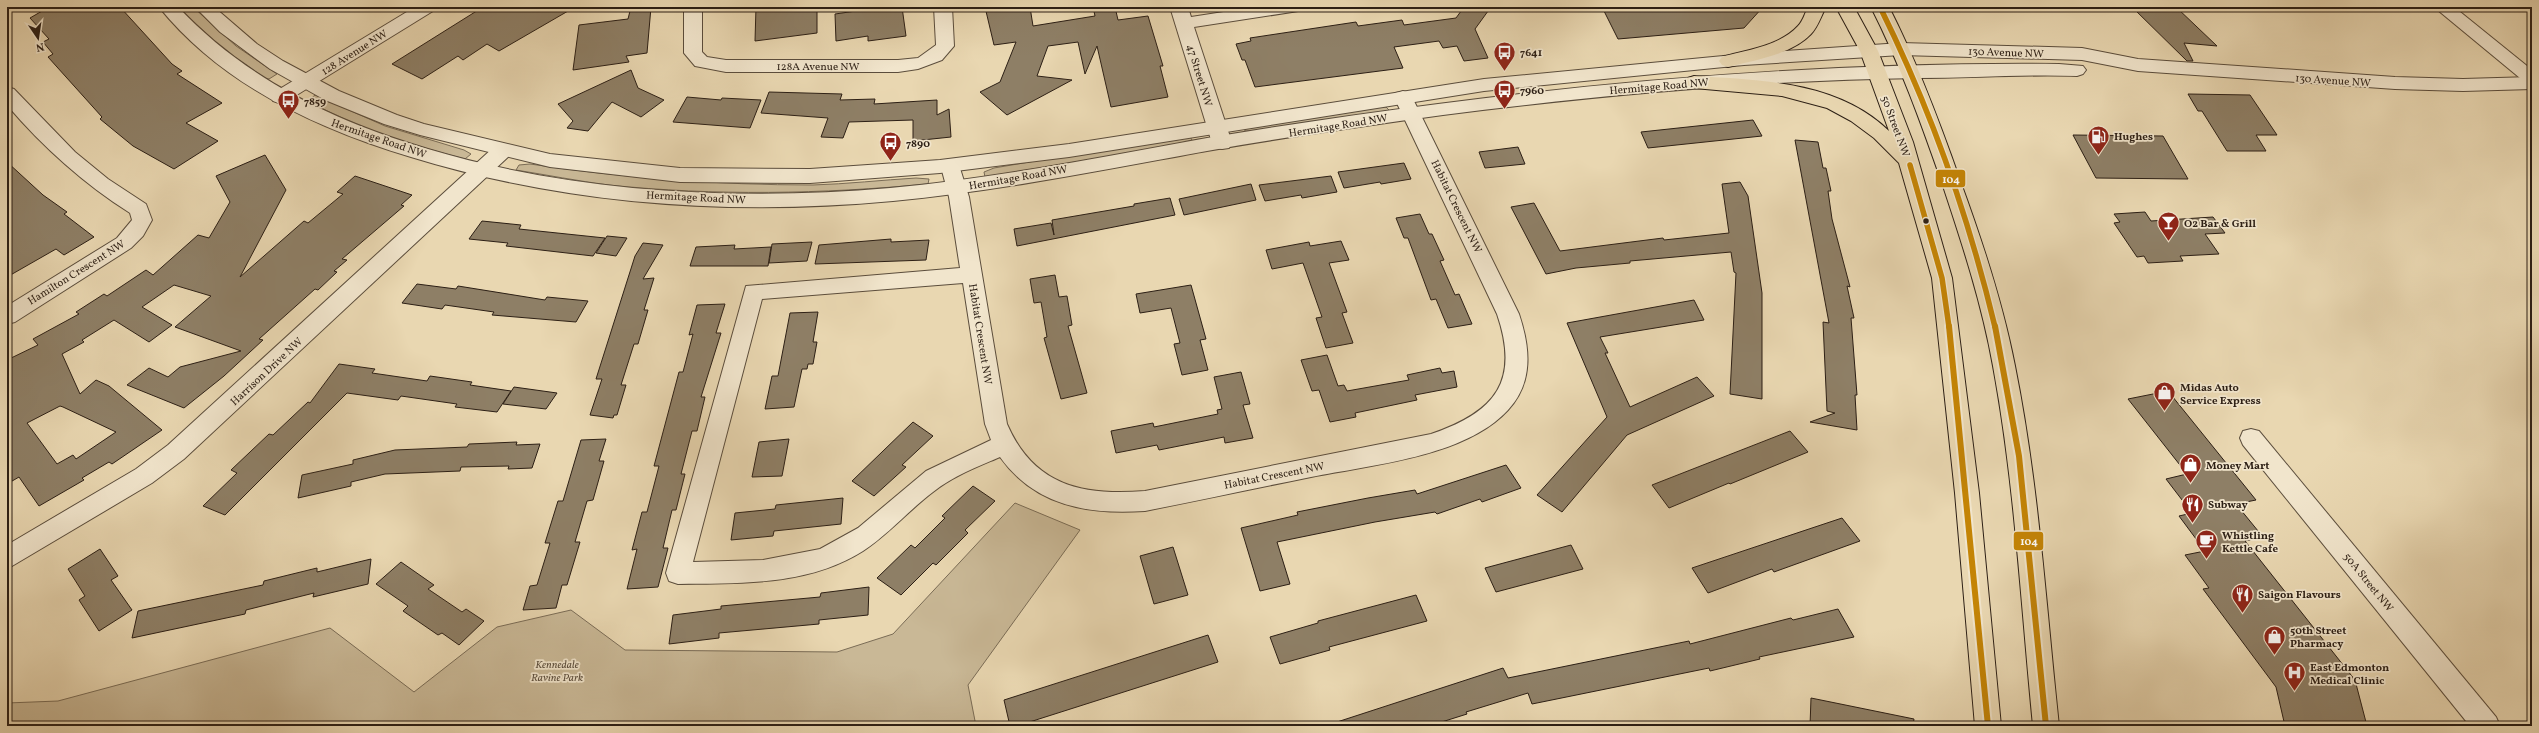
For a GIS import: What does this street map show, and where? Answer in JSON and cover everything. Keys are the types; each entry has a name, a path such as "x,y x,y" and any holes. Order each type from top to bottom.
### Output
{"main road":[{"path":"1728,61 1775,47 1804,32 1817,7"},
{"name":"50 Street NW","path":"1845,7 1869,51 1911,166 1942,278 1950,334 1988,726"},
{"path":"1880,7 1906,61 1970,238 1985,286 2004,364 2017,444 2046,726"},
{"path":"1694,82 1785,89 1829,100 1871,124 1911,166"}],"street":[{"name":"Hermitage Road NW","path":"168,7 213,52 253,82 345,129 482,172 632,193 727,199 825,198 957,188 1219,134"},
{"name":"Hermitage Road NW","path":"204,7 221,26 241,43 306,81 360,108 392,120 464,143 501,152 613,170 725,178 833,176 951,167 1219,134 1408,105 1515,81 1728,61 1869,51 1906,61"},
{"name":"128 Avenue NW","path":"280,97 427,7"},
{"name":"128A Avenue NW","path":"693,7 691,49 700,62 726,66 898,66 911,65 934,58 945,46 943,7"},
{"path":"1182,15 1292,7"},
{"path":"2443,7 2532,79"},
{"name":"47 Street NW","path":"1182,15 1219,134"},
{"name":"130 Avenue NW","path":"1906,61 1974,58 2004,52 2093,55 2134,64 2419,85 2462,86 2532,83"},
{"name":"Hermitage Road NW","path":"1408,105 1546,96 1694,82 1877,72 1906,61"},
{"name":"130 Avenue NW","path":"1906,61 2009,69 2099,70 2134,64"},
{"name":"Hamilton Crescent NW","path":"7,93 39,131 76,166 139,209 142,220 136,231 124,243 7,316"},
{"name":"Habitat Crescent NW","path":"951,167 957,188 996,424 1004,446 1010,457 1025,473 1041,484 1061,493 1087,501 1126,503 1431,443 1462,432 1489,414 1504,400 1513,383 1518,360 1515,335 1508,314 1408,105"},
{"name":"Harrison Drive NW","path":"7,558 131,484 176,452 482,172 501,152"},
{"path":"971,275 753,292 678,573 745,571 802,566 845,550 925,484 949,468 1004,446"},
{"name":"50A Street NW","path":"2251,438 2487,726"}],"green space":[{"path":"178,7 193,7 236,46 277,74 269,79 265,78 223,49"},
{"path":"315,95 385,126 464,150 471,154 465,159 405,142 365,128 308,101"},
{"path":"1375,106 1386,107 1390,111 1259,131 1245,131 1244,127"},
{"path":"1189,135 1192,140 1177,145 985,177 984,172 994,168"},
{"path":"530,164 636,177 742,184 813,185 916,178 929,179 928,184 808,192 689,191 609,185 516,170 519,165"},
{"name":"Kennedale Ravine Park","path":"1015,503 1080,530 968,685 976,726 7,726 7,703 58,701 330,628 414,692 497,627 571,610 625,650 837,652 893,634"}],"building":[{"path":"49,7 120,7 172,64 182,71 177,74 222,103 186,123 218,141 174,169 133,146 100,119 102,117 48,57 53,54 43,42 49,39 30,18"},
{"path":"483,7 575,7 499,51 487,44 463,60 458,56 422,79 392,64"},
{"path":"631,7 651,7 647,53 626,56 629,62 573,70 579,25 628,19"},
{"path":"756,7 817,7 817,33 755,41"},
{"path":"884,7 902,7 906,36 868,41 868,36 836,41 835,14"},
{"path":"985,7 1030,7 1033,26 1095,16 1093,7 1115,7 1118,20 1148,16 1163,66 1160,66 1168,97 1111,107 1097,46 1085,74 1078,42 1048,46 1037,76 1072,80 1007,115 980,92 1000,82 1016,42 994,45"},
{"path":"1464,7 1491,7 1475,29 1488,58 1464,61 1457,46 1443,48 1439,41 1394,47 1403,68 1255,87 1245,60 1242,60 1236,44 1251,41 1250,38 1356,22 1358,26 1402,20 1404,25 1456,18"},
{"path":"1602,7 1763,7 1744,28 1618,39"},
{"path":"2132,7 2176,7 2217,46 2184,43 2193,61 2187,61"},
{"path":"631,70 638,88 664,100 641,117 612,102 588,131 567,128 573,121 558,104"},
{"path":"769,92 842,94 840,100 875,99 874,104 937,100 937,115 949,109 951,137 913,141 913,120 849,122 843,138 821,137 828,118 761,113"},
{"path":"2188,94 2250,95 2277,135 2256,135 2266,151 2227,151 2202,111 2198,111"},
{"path":"687,97 721,100 722,98 761,100 750,128 673,122"},
{"path":"1753,120 1762,136 1648,148 1641,132"},
{"path":"2073,135 2163,136 2188,179 2096,178"},
{"path":"1795,140 1818,142 1823,168 1826,168 1831,191 1828,191 1832,219 1850,287 1847,286 1854,318 1851,318 1857,395 1855,395 1857,430 1810,422 1835,413 1827,411 1823,322 1829,323"},
{"path":"1518,147 1525,164 1485,168 1479,152"},
{"path":"265,155 286,190 240,277 304,221 308,223 343,194 337,192 355,176 412,195 401,205 404,206 342,259 347,260 334,271 337,272 318,290 315,289 259,339 263,340 224,376 184,408 127,385 149,368 168,377 180,367 241,351 175,327 211,296 174,285 142,307 172,325 149,342 114,320 82,340 84,342 62,354 80,394 96,380 109,386 162,430 112,464 109,462 82,478 84,480 39,506 19,477 7,484 7,360 38,345 33,339 79,314 76,312 104,294 107,296 146,270 153,275 198,235 209,238 230,202 216,176","holes":["60,406 116,432 76,459 73,455 57,464 27,423"]},
{"path":"7,162 43,195 67,212 64,214 94,237 64,255 56,249 7,277"},
{"path":"1404,163 1411,179 1381,184 1380,182 1344,188 1338,172"},
{"path":"1331,176 1337,192 1302,198 1301,195 1265,201 1259,185"},
{"path":"1740,182 1748,196 1762,293 1762,399 1730,394 1736,273 1734,272 1731,252 1630,261 1630,263 1576,268 1546,274 1511,207 1534,203 1560,251 1663,238 1664,240 1729,233 1722,184"},
{"path":"1251,184 1256,200 1184,215 1179,199"},
{"path":"1170,198 1175,215 1017,246 1014,229 1051,223 1054,235 1052,220 1134,206 1134,204"},
{"name":"O2 Bar & Grill","path":"2145,212 2151,221 2213,217 2225,233 2205,234 2219,254 2180,256 2183,261 2148,263 2144,256 2137,257 2114,223 2120,222 2114,214"},
{"path":"1420,214 1429,234 1432,234 1444,260 1440,261 1455,295 1459,294 1472,324 1448,328 1436,299 1431,300 1408,238 1404,238 1396,218"},
{"path":"482,221 521,225 519,229 605,238 593,256 506,246 508,243 469,239"},
{"path":"607,236 627,238 616,256 596,253"},
{"path":"891,239 891,242 929,240 926,260 815,264 819,245"},
{"path":"1341,241 1349,260 1329,263 1347,312 1342,313 1353,343 1326,348 1316,318 1322,317 1303,263 1272,269 1266,250 1309,242 1310,246"},
{"path":"812,242 807,261 769,263 772,244"},
{"path":"643,243 663,245 643,279 654,278 644,310 648,310 638,344 634,344 621,385 626,385 617,415 614,415 613,418 590,415 602,379 596,379 635,256"},
{"path":"735,245 734,249 771,247 768,266 690,266 696,247"},
{"path":"1055,275 1059,297 1067,296 1072,325 1068,326 1087,393 1061,399 1044,338 1047,337 1041,302 1034,303 1030,279"},
{"path":"417,284 456,289 458,286 545,300 547,297 588,301 576,322 492,315 494,312 445,305 442,309 402,303"},
{"path":"1191,285 1206,339 1200,340 1208,370 1182,375 1174,344 1180,343 1171,308 1140,313 1136,294"},
{"path":"1694,300 1704,320 1600,337 1608,353 1605,353 1630,407 1697,377 1714,396 1627,435 1562,512 1537,495 1607,417 1567,323"},
{"path":"725,304 716,333 721,333 701,397 705,397 697,431 692,431 681,474 685,474 676,510 672,510 663,548 668,548 658,587 627,589 637,549 632,550 642,512 647,512 659,466 654,466 679,372 683,372 693,334 689,335 697,305"},
{"path":"818,312 813,342 817,342 813,364 808,364 807,369 802,369 794,407 765,409 772,376 778,376 790,313"},
{"path":"1327,355 1338,386 1344,385 1347,391 1409,380 1407,375 1440,368 1442,373 1454,371 1457,387 1415,395 1417,400 1355,413 1356,417 1330,422 1319,390 1312,391 1301,360"},
{"path":"339,364 375,369 372,373 427,381 430,376 472,382 470,385 511,391 497,412 455,407 457,404 401,396 398,400 347,393 225,515 203,506 237,473 231,470 269,434 273,435 308,402 310,403"},
{"path":"1241,372 1250,404 1243,405 1253,438 1225,443 1224,437 1159,450 1157,445 1116,453 1111,431 1153,423 1154,427 1218,414 1217,410 1222,409 1214,377"},
{"path":"514,387 557,393 546,409 503,404"},
{"path":"2168,391 2256,500 2236,504 2263,537 2245,541 2355,680 2367,726 2285,726 2276,687 2203,589 2209,588 2185,555 2205,551 2179,516 2192,513 2166,479 2187,474 2128,399"},
{"path":"913,422 933,436 902,465 906,467 874,496 852,481"},
{"path":"1790,431 1808,452 1669,508 1652,485"},
{"path":"606,439 599,461 604,461 593,500 587,501 575,542 580,542 567,585 562,585 556,608 523,610 530,586 537,585 550,543 545,543 558,501 563,501 581,440"},
{"path":"789,439 782,476 752,477 759,442"},
{"path":"517,442 516,445 540,444 532,468 508,469 509,466 461,467 460,471 385,474 351,482 351,486 298,498 302,475 353,464 353,460 395,450 467,447 469,444"},
{"path":"1506,465 1521,488 1482,502 1480,499 1437,514 1435,512 1375,522 1277,542 1290,584 1260,591 1241,528 1298,515 1297,512 1368,498 1415,490 1417,494"},
{"path":"973,486 995,501 965,530 968,533 936,565 933,563 901,595 877,578 911,545 915,548 945,518 942,516"},
{"path":"843,498 841,524 774,531 773,536 731,540 735,513 775,509 776,505"},
{"path":"1842,518 1860,541 1774,572 1772,569 1708,593 1692,568"},
{"path":"1571,545 1583,569 1496,592 1485,568"},
{"path":"1173,547 1188,595 1154,604 1140,556"},
{"path":"100,549 118,576 111,580 132,610 99,631 79,600 85,596 68,569"},
{"path":"371,559 368,584 313,597 314,593 246,610 245,614 132,638 138,611 263,585 264,581 317,568 317,572"},
{"path":"401,562 434,585 428,589 462,612 466,609 484,621 459,645 442,633 438,635 403,611 408,606 376,584"},
{"path":"869,587 868,615 819,620 819,624 719,633 719,638 669,644 673,615 721,609 721,606 820,597 821,593"},
{"path":"1416,595 1427,621 1329,647 1330,650 1280,664 1270,637 1318,623 1318,621"},
{"path":"1838,609 1854,637 1759,657 1760,659 1710,671 1709,668 1532,704 1528,693 1466,712 1467,714 1429,726 1337,726 1337,722 1503,668 1508,678 1689,641 1690,644 1791,618 1793,620"},
{"path":"1208,635 1218,662 1017,726 1010,726 1004,700"},
{"path":"1811,698 1914,719 1913,726 1810,726"}],"transit line":[{"name":"104","path":"1880,7 1891,28 1928,116 1967,228 1994,320 2004,366 2019,456 2034,591 2046,726"},
{"name":"104","path":"1910,165 1942,278 1950,334 1988,726"}],"place":[{"name":"7641","path":"1505,72"},
{"name":"7960","path":"1504,110"},
{"name":"7859","path":"288,120"},
{"name":"Hughes","path":"2098,156"},
{"name":"7890","path":"890,162"},
{"name":"O2 Bar & Grill","path":"2169,242"},
{"name":"Midas Auto Service Express","path":"2165,412"},
{"name":"Money Mart","path":"2191,484"},
{"name":"Subway","path":"2192,524"},
{"name":"Whistling Kettle Cafe","path":"2207,560"},
{"name":"Saigon Flavours","path":"2243,614"},
{"name":"50th Street Pharmacy","path":"2275,656"},
{"name":"East Edmonton Medical Clinic","path":"2294,692"}]}
